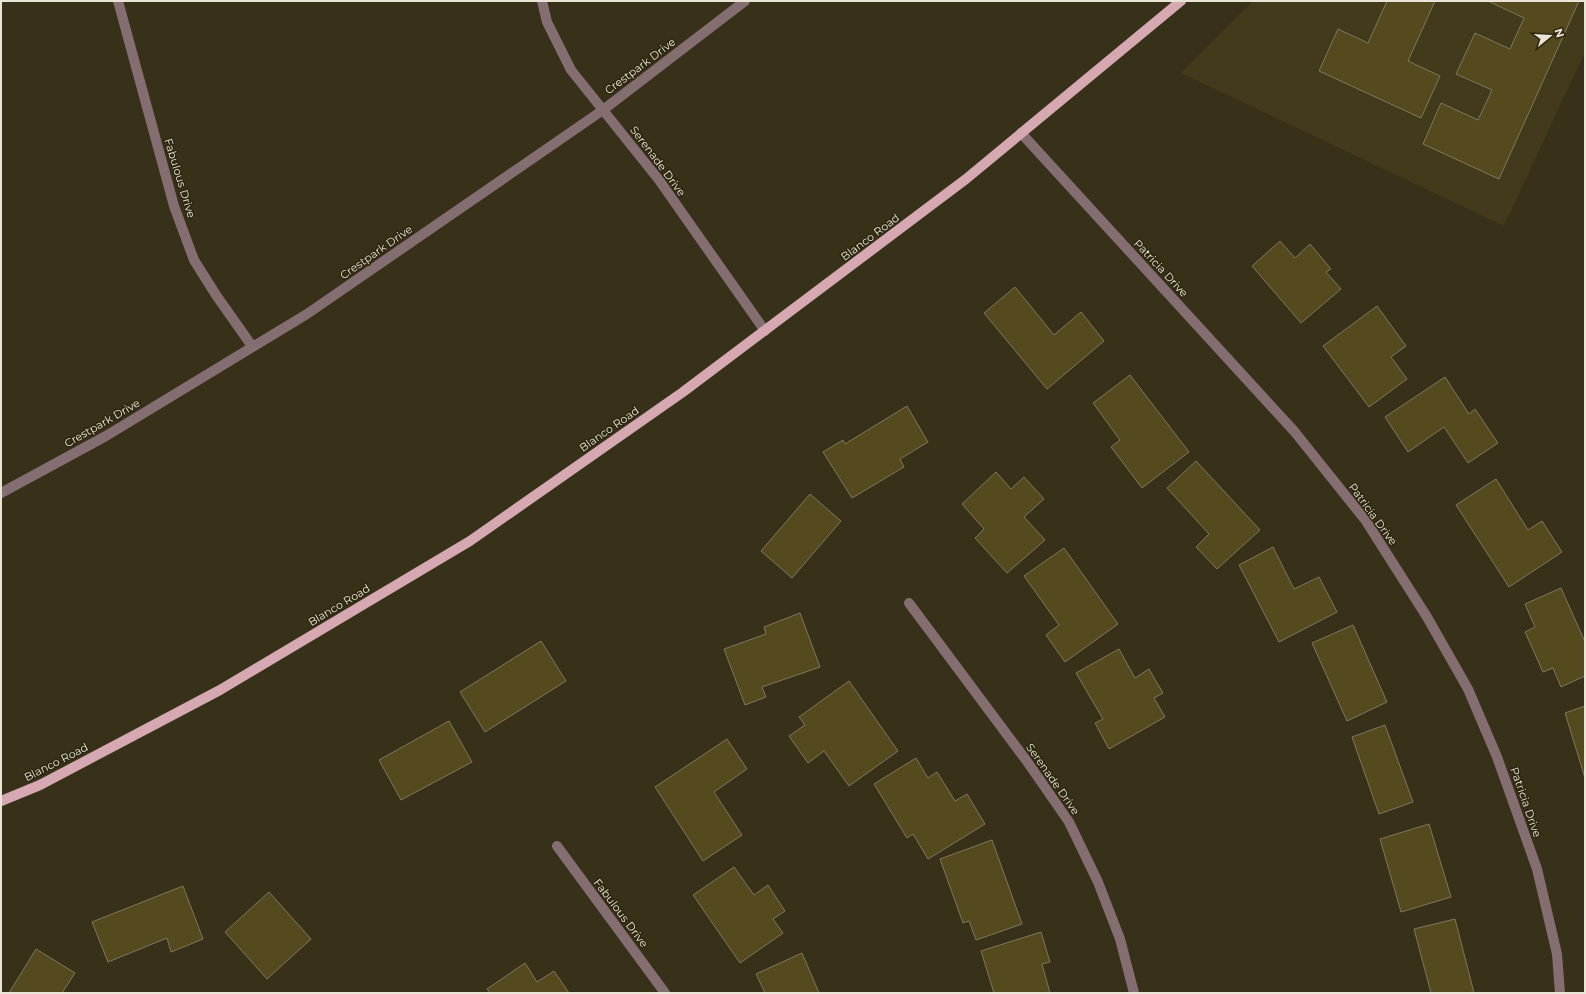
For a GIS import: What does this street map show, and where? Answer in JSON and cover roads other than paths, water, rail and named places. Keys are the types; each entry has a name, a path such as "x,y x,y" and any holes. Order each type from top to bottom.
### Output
{"main road":[{"name":"Blanco Road","path":"1,801 40,785 220,690 470,541 683,392 966,179 1181,1"}],"street":[{"name":"Fabulous Drive","path":"118,1 174,206 194,260 252,346"},
{"name":"Serenade Drive","path":"542,1 547,22 571,70 659,180 765,331"},
{"name":"Crestpark Drive","path":"1,493 106,436 306,314 603,110 745,1"},
{"name":"Patricia Drive","path":"1021,133 1294,431 1366,521 1427,617 1468,689 1503,772 1537,869 1557,954 1560,993"},
{"name":"Serenade Drive","path":"909,602 1026,760 1069,822 1098,882 1120,939 1134,993"},
{"name":"Fabulous Drive","path":"557,846 665,993"}]}
